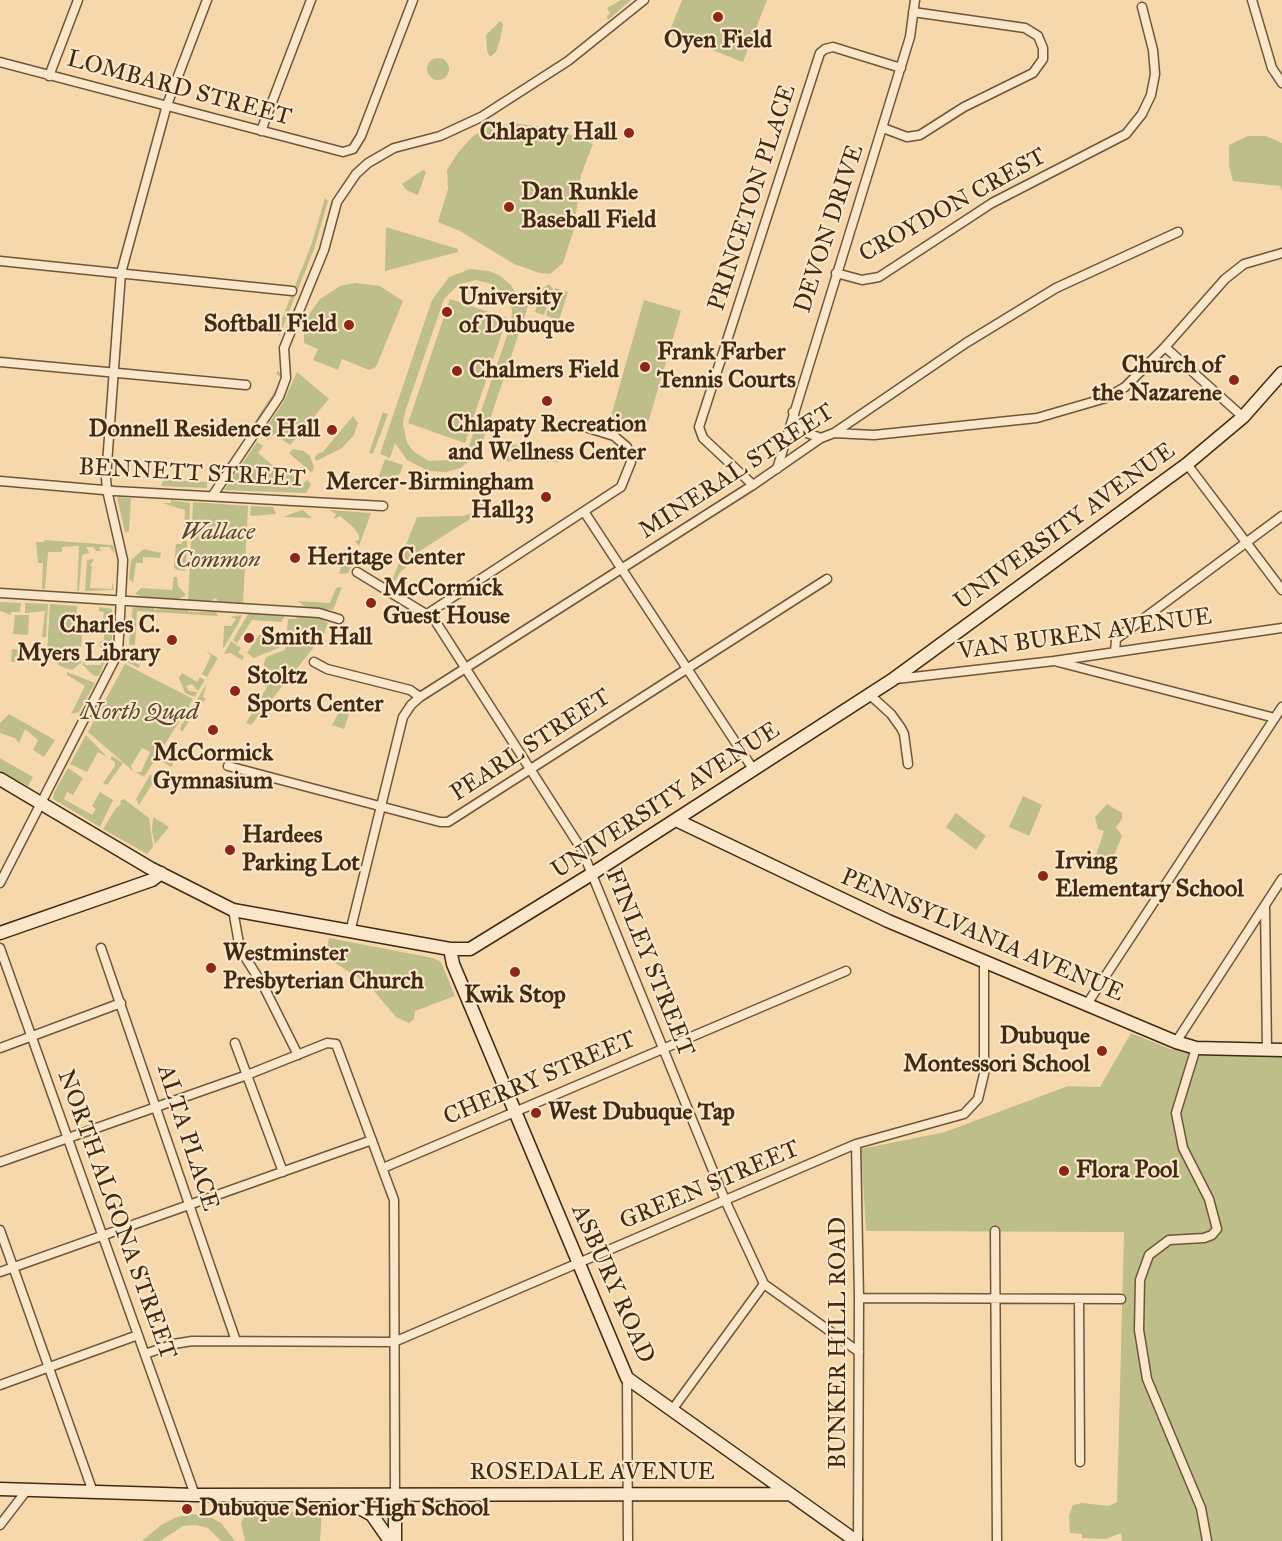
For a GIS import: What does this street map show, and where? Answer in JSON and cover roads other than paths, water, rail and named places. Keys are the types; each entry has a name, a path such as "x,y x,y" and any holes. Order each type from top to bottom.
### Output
{"main road":[{"name":"UNIVERSITY AVENUE","path":"0,779 161,873 233,910 450,949 460,950 480,944 892,680 1187,464 1243,417 1282,373"},
{"name":"PENNSYLVANIA AVENUE","path":"676,820 888,921 1176,1042 1196,1048 1282,1050"},
{"path":"0,933 152,880 161,873"},
{"name":"ASBURY ROAD","path":"450,949 453,964 627,1378 857,1541"},
{"name":"ROSEDALE AVENUE","path":"0,1489 195,1495 788,1494"},
{"path":"395,1494 395,1541"},
{"path":"334,1495 354,1503 372,1515 390,1541"}],"street":[{"path":"49,76 78,0"},
{"path":"0,883 116,658 119,646 122,556 107,490 121,273 167,105 207,0"},
{"path":"261,131 311,0"},
{"name":"LOMBARD STREET","path":"0,62 338,151 348,151 353,150 360,136 413,0"},
{"path":"213,495 279,397 286,378 285,351 291,342 290,337 324,250 338,202 356,174 368,163 394,148 440,136 473,122 589,45 644,0"},
{"name":"DEVON DRIVE","path":"777,470 793,411 901,68 910,37 915,0"},
{"path":"1252,0 1272,68 1282,83"},
{"name":"CROYDON CREST","path":"836,273 862,280 879,277 992,203 1107,146 1126,134 1142,114 1151,95 1155,74 1153,50 1142,7"},
{"path":"883,128 907,136 920,135 964,106 1033,73 1043,59 1043,48 1038,36 1025,28 913,12"},
{"name":"PRINCETON PLACE","path":"753,485 703,438 699,428 820,53 833,47 901,68"},
{"name":"MINERAL STREET","path":"420,697 777,470 821,438 834,433 966,343 1056,288 1178,232"},
{"path":"834,433 874,435 1037,418 1106,398 1125,387 1165,347 1224,279 1244,264 1282,253"},
{"path":"0,261 121,273 166,280 292,291"},
{"path":"1165,347 1243,417"},
{"path":"0,362 246,385"},
{"path":"793,411 796,423 804,432 821,438"},
{"path":"427,614 621,488 631,462 627,447 619,438 585,427"},
{"path":"1187,464 1282,590"},
{"name":"BENNETT STREET","path":"0,481 107,490 382,506"},
{"path":"585,513 753,769"},
{"path":"1115,652 1116,639 1282,516"},
{"name":"FINLEY STREET","path":"357,572 434,619 582,850 589,865 590,875 725,1200 764,1284 859,1352"},
{"name":"PEARL STREET","path":"228,766 440,822 448,822 827,579"},
{"path":"0,592 319,613 339,619"},
{"name":"VAN BUREN AVENUE","path":"892,680 1054,661 1282,628"},
{"path":"1054,661 1275,718"},
{"path":"314,662 327,669 410,690 420,697 411,705 404,717 350,932"},
{"path":"870,694 891,714 901,728 908,764"},
{"path":"1087,1005 1282,707"},
{"path":"1176,1042 1282,879"},
{"path":"1265,905 1267,1050"},
{"path":"233,910 240,950 264,987 298,1055"},
{"name":"NORTH ALGONA STREET","path":"0,948 195,1495"},
{"name":"ALTA PLACE","path":"101,948 236,1341"},
{"name":"GREEN STREET","path":"145,1354 174,1344 236,1341 394,1342 856,1144 964,1114 978,1099 984,1074 984,960"},
{"name":"CHERRY STREET","path":"383,1168 846,971"},
{"path":"0,1048 121,1004"},
{"path":"235,1043 283,1172"},
{"path":"0,1162 247,1075 327,1043 336,1044 394,1200 395,1494"},
{"path":"1196,1048 1176,1113 1183,1148 1209,1199 1217,1229 1212,1235 1204,1238 1169,1240 1160,1244 1149,1255 1140,1280 1138,1330 1148,1379 1202,1508 1207,1541"},
{"path":"0,1272 372,1140"},
{"name":"BUNKER HILL ROAD","path":"856,1144 859,1298 857,1541"},
{"path":"0,1230 93,1492"},
{"path":"995,1231 997,1541"},
{"path":"672,1410 764,1284"},
{"path":"859,1298 1121,1299"},
{"path":"1079,1299 1080,1462"},
{"path":"0,1385 138,1335"},
{"path":"627,1378 628,1541"},
{"path":"0,1525 27,1490"}],"place":[{"name":"Oyen Field","path":"718,17"},
{"name":"Chlapaty Hall","path":"629,133"},
{"name":"Dan Runkle Baseball Field","path":"509,207"},
{"name":"University of Dubuque","path":"447,312"},
{"name":"Softball Field","path":"349,325"},
{"name":"Frank Farber Tennis Courts","path":"645,367"},
{"name":"Chalmers Field","path":"457,371"},
{"name":"Church of the Nazarene","path":"1234,380"},
{"name":"Chlapaty Recreation and Wellness Center","path":"547,401"},
{"name":"Donnell Residence Hall","path":"332,430"},
{"name":"Mercer-Birmingham Hall33","path":"546,497"},
{"name":"Heritage Center","path":"295,558"},
{"name":"McCormick Guest House","path":"371,603"},
{"name":"Smith Hall","path":"249,638"},
{"name":"Charles C. Myers Library","path":"172,640"},
{"name":"Stoltz Sports Center","path":"235,691"},
{"name":"McCormick Gymnasium","path":"213,730"},
{"name":"Hardees Parking Lot","path":"230,850"},
{"name":"Irving Elementary School","path":"1043,876"},
{"name":"Westminster Presbyterian Church","path":"211,968"},
{"name":"Kwik Stop","path":"515,972"},
{"name":"Dubuque Montessori School","path":"1102,1051"},
{"name":"West Dubuque Tap","path":"536,1113"},
{"name":"Flora Pool","path":"1064,1171"},
{"name":"Dubuque Senior High School","path":"187,1509"}],"park label":[{"name":"Wallace Common","path":"218,547"},
{"name":"North Quad","path":"140,713"}]}
